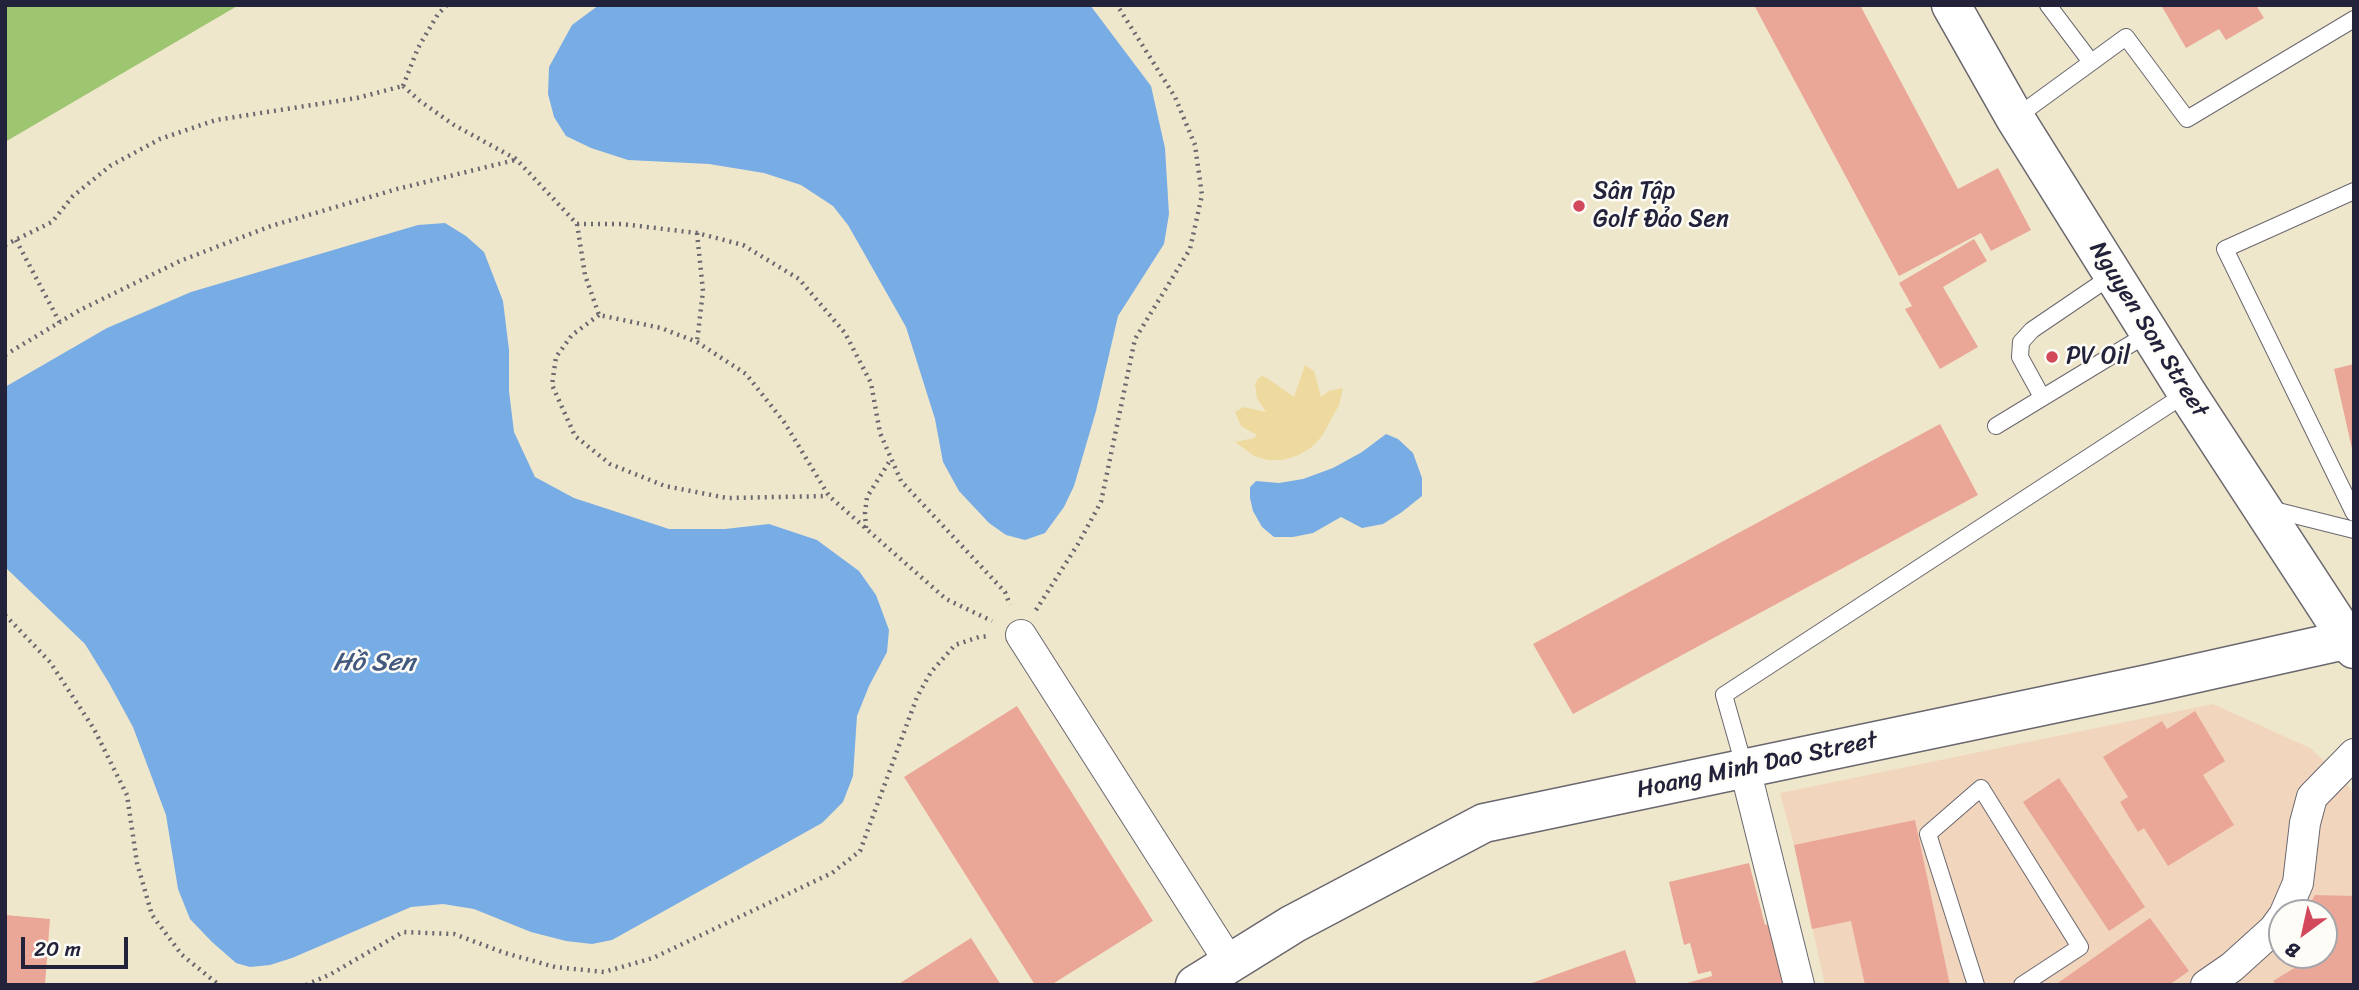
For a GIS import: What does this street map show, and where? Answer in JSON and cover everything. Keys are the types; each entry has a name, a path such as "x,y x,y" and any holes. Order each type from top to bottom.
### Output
{"street":[{"name":"Nguyen Son Street","path":"1951,5 2015,118 2187,393 2352,642"},
{"path":"1021,635 1230,963"},
{"name":"Hoang Minh Dao Street","path":"1195,985 1293,924 1485,823 2352,642"},
{"path":"2292,899 2298,883 2305,823 2312,797 2354,754"},
{"path":"1745,769 1799,985"},
{"path":"2206,985 2232,967 2268,934"}],"lane":[{"path":"2049,5 2091,62"},
{"path":"2015,118 2126,37 2187,119 2354,19"},
{"path":"2354,191 2225,249 2354,513"},
{"path":"2042,397 2020,357 2021,342 2032,330 2113,275"},
{"path":"1996,426 2150,333"},
{"path":"1745,769 1724,695 2187,393"},
{"path":"2261,507 2354,530"},
{"path":"1976,985 1928,834 1981,788 2080,947 2022,985"}],"path":[{"path":"403,86 418,48 447,5"},
{"path":"1021,635 1101,502 1135,339 1190,249 1202,195 1195,145 1175,97 1117,5"},
{"path":"403,86 454,125 516,159 577,224 585,275 598,315"},
{"path":"5,245 52,222 73,196 110,166 160,139 216,120 357,98 403,86"},
{"path":"5,355 60,323 180,261 271,226 397,189 516,159"},
{"path":"577,224 622,224 697,233 743,245 799,279 845,333 871,383 880,433 901,481 1005,592 1021,635"},
{"path":"697,233 703,291 697,342"},
{"path":"15,240 60,323"},
{"path":"829,496 727,498 665,486 610,464 575,436 552,385 556,356 572,335 598,315 662,328 697,342 746,374 784,422 829,496 946,599 1021,635"},
{"path":"866,529 864,513 867,497 891,459"},
{"path":"5,615 50,662 94,729 127,795 137,863 152,915 182,955 219,985"},
{"path":"306,985 331,974 403,932 454,934 505,953 555,967 604,972 653,958 832,873 860,851 917,697 931,672 955,645 979,637 1021,635"}],"shaded area":[{"path":"2213,704 2310,748 2344,779 2354,796 2354,985 1825,985 1780,793"}],"green space":[{"path":"5,5 239,5 5,142"}],"sand":[{"path":"1305,365 1314,371 1321,397 1329,391 1343,388 1339,405 1322,436 1312,447 1299,455 1283,460 1254,456 1235,442 1257,435 1241,426 1235,412 1244,407 1266,412 1257,398 1255,384 1262,376 1294,397"}],"water":[{"path":"599,5 1090,5 1151,86 1165,148 1169,214 1164,244 1118,316 1096,411 1074,486 1064,507 1045,533 1025,540 1006,535 989,523 959,491 943,462 935,419 906,327 848,225 833,206 801,185 764,173 709,164 628,160 591,148 566,136 554,117 548,94 549,67 572,25"},
{"name":"Hồ Sen","path":"445,223 484,252 503,301 514,432 535,477 574,498 669,529 725,529 769,524 817,540 859,571 876,595 889,630 887,652 857,716 853,776 843,802 822,823 612,940 592,944 566,941 531,932 474,909 443,904 411,907 292,958 270,965 250,967 236,963 190,919 178,889 166,815 133,727 109,683 85,644 5,567 5,387 107,328 191,292 418,225"},
{"path":"1386,434 1398,439 1413,453 1422,478 1422,496 1402,512 1383,524 1362,528 1341,517 1313,533 1293,537 1274,537 1262,527 1253,511 1250,498 1250,487 1256,481 1279,483 1303,479 1333,468 1362,452"}],"building":[{"path":"1754,5 1860,5 1958,189 1998,168 2031,230 1991,251 1981,233 1899,276"},
{"path":"2161,5 2256,5 2264,18 2226,40 2219,29 2186,48"},
{"path":"1974,239 1987,261 1943,287 1978,347 1940,369 1905,309 1912,306 1899,283"},
{"path":"2354,364 2354,453 2353,453 2334,369"},
{"path":"1940,424 1978,495 1573,714 1533,644"},
{"path":"1017,706 1153,921 1051,985 1035,985 904,777"},
{"path":"2195,711 2225,761 2203,775 2234,825 2168,866 2144,828 2138,832 2120,802 2128,797 2103,757 2162,721 2167,729"},
{"path":"2059,778 2145,907 2109,931 2023,802"},
{"path":"1915,820 1950,985 1865,985 1851,921 1812,929 1794,845"},
{"path":"1749,863 1765,925 1779,921 1795,985 1680,985 1712,976 1711,971 1698,974 1690,943 1684,945 1669,882"},
{"path":"2315,895 2354,896 2354,985 2276,985 2273,981 2293,969 2338,969 2338,899 2313,899"},
{"path":"5,915 50,919 45,985 5,985"},
{"path":"2150,918 2189,971 2169,985 2055,985"},
{"path":"971,938 1001,985 897,985"},
{"path":"1625,950 1637,985 1529,985 1529,984"}],"place":[{"name":"Sân Tập Golf Đảo Sen","path":"1579,206"},
{"name":"PV Oil","path":"2052,357"}]}
